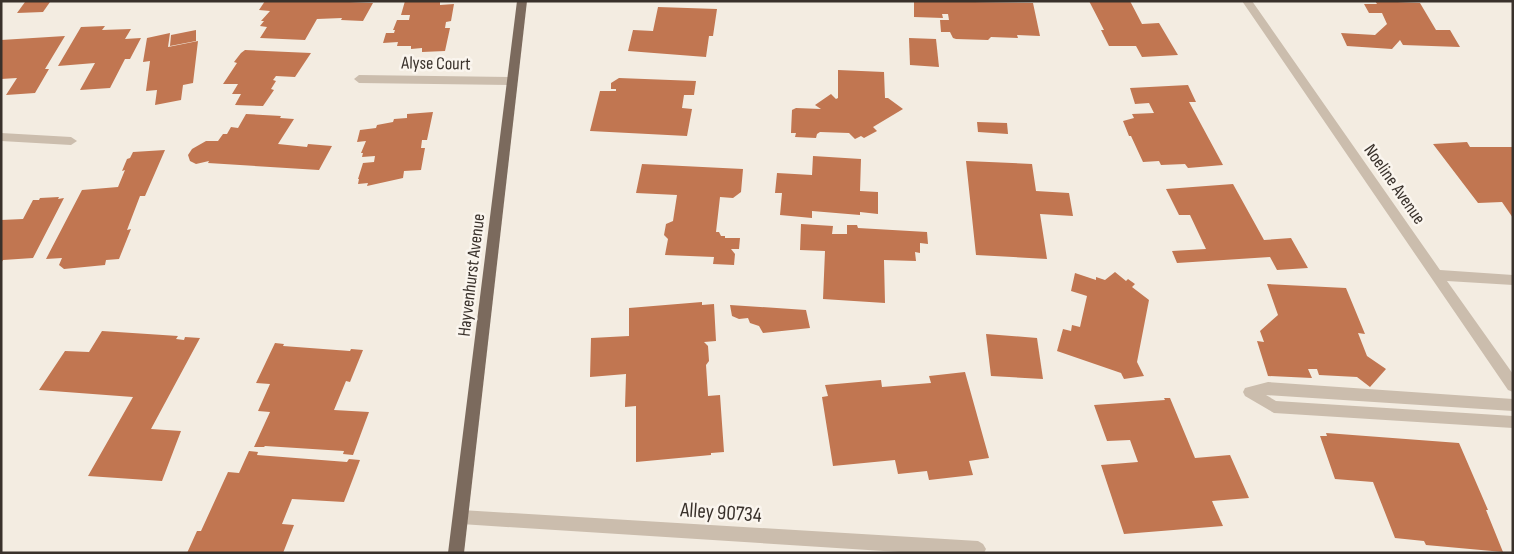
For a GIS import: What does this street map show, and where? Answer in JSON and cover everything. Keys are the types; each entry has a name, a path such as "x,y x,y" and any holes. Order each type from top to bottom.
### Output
{"main road":[{"name":"Hayvenhurst Avenue","path":"456,553 522,1"}],"street":[{"name":"Noeline Avenue","path":"1248,1 1513,386"},
{"name":"Alyse Court","path":"359,79 512,81"},
{"path":"1,137 71,141"},
{"path":"1436,275 1513,280"},
{"path":"1513,405 1268,388 1250,392 1274,407 1513,422"},
{"name":"Alley 90734","path":"461,517 978,549"}],"building":[{"path":"265,1 373,3 363,21 341,20 342,18 317,19 305,40 260,38 267,27 260,26 264,21 261,21 270,11 259,10"},
{"path":"405,1 440,1 440,5 454,4 451,21 446,22 445,28 450,28 445,51 422,52 422,48 411,49 411,46 397,46 398,42 383,43 386,33 394,33 395,30 393,30 397,20 409,20 410,15 401,15"},
{"path":"914,1 1033,3 1040,36 1017,35 1018,38 991,37 988,40 956,39 953,38 950,32 941,32 940,20 949,20 948,14 942,14 943,18 914,17"},
{"path":"1089,1 1130,1 1142,24 1159,23 1178,55 1142,57 1136,46 1109,46 1101,30 1104,30"},
{"path":"1375,1 1420,3 1436,30 1450,30 1460,47 1403,45 1400,40 1392,49 1347,46 1341,33 1375,35 1387,24 1382,13 1369,13 1364,4 1377,4"},
{"path":"25,2 50,2 43,12 17,13"},
{"path":"658,7 717,9 713,36 709,36 706,57 628,51 633,30 653,31"},
{"path":"105,26 102,30 131,29 125,39 141,38 130,59 125,59 110,88 80,90 95,63 58,66 81,27"},
{"path":"196,30 196,41 170,46 171,35"},
{"path":"170,33 168,47 198,41 193,83 183,85 181,100 155,105 157,90 146,91 150,61 143,62 147,38"},
{"path":"65,36 45,69 49,69 35,93 6,95 17,78 1,79 1,40"},
{"path":"909,38 936,39 939,67 910,65"},
{"path":"245,50 311,53 295,77 276,76 273,80 276,81 271,89 274,90 263,106 235,105 241,94 232,94 238,84 223,84 237,63 234,62"},
{"path":"838,70 884,72 885,98 888,98 903,109 873,127 877,131 864,138 861,136 855,139 849,133 820,132 816,138 795,137 796,133 791,133 792,110 796,108 821,109 815,105 831,94 836,99 838,98"},
{"path":"619,78 696,81 694,95 684,95 682,108 692,109 687,136 590,131 600,91 616,91 616,89 611,89 611,83"},
{"path":"1188,85 1196,102 1189,102 1223,165 1188,168 1185,164 1161,165 1159,161 1143,162 1123,121 1134,118 1132,114 1154,113 1149,103 1135,104 1130,88"},
{"path":"433,112 427,140 422,140 421,148 425,148 421,170 404,171 403,178 367,186 368,183 358,184 363,163 374,162 375,156 362,157 363,153 361,153 366,141 357,142 360,130 376,128 377,125 393,122 394,119 407,118 407,114"},
{"path":"246,114 281,116 280,118 294,119 278,144 307,147 308,144 332,146 319,170 208,163 209,161 196,164 190,161 188,155 192,149 206,141 218,141 223,134 227,134 231,127 238,128"},
{"path":"977,122 1007,123 1008,134 978,132"},
{"path":"1467,142 1470,147 1513,147 1513,218 1502,202 1478,203 1433,144"},
{"path":"165,150 145,196 140,196 127,230 131,229 119,259 106,260 105,265 64,269 59,265 62,258 46,259 82,190 118,187 127,159 130,158 133,152"},
{"path":"813,156 861,159 860,191 878,192 878,214 860,212 860,215 812,211 812,218 780,215 782,193 775,193 777,173 812,175"},
{"path":"966,161 1032,164 1036,191 1069,193 1073,216 1040,214 1047,259 976,255"},
{"path":"642,164 743,169 741,192 733,198 720,197 716,232 719,232 721,236 725,236 725,238 740,238 739,249 731,249 735,254 734,265 713,264 714,257 665,255 668,239 664,235 666,224 673,221 677,195 636,193"},
{"path":"1233,184 1264,240 1291,238 1308,268 1277,270 1270,257 1177,263 1172,251 1206,249 1190,215 1179,215 1166,189"},
{"path":"59,197 58,199 64,198 33,258 3,260 1,263 1,220 23,219 33,200"},
{"path":"801,224 833,226 832,234 847,234 847,225 857,225 858,228 927,232 928,244 920,243 920,253 915,252 916,261 884,260 885,303 823,299 825,251 800,250"},
{"path":"1115,272 1126,281 1128,279 1135,284 1132,287 1149,300 1137,362 1144,376 1124,379 1121,373 1057,351 1063,329 1071,331 1072,325 1080,327 1087,296 1071,291 1075,273 1096,280 1096,277 1105,280"},
{"path":"1267,284 1346,288 1365,334 1358,333 1367,356 1386,369 1370,387 1357,377 1319,375 1317,369 1308,369 1312,378 1268,376 1257,341 1264,342 1260,331 1278,315"},
{"path":"702,302 702,305 714,304 716,341 704,342 708,346 709,361 706,365 708,396 720,395 724,452 711,453 711,455 636,462 636,406 625,407 626,374 590,377 591,338 629,336 629,308"},
{"path":"730,305 806,310 810,328 763,333 759,326 750,323 748,318 739,319 732,316"},
{"path":"102,331 178,336 176,339 184,340 185,337 200,338 151,429 181,431 162,481 88,476 133,397 39,390 65,351 89,352"},
{"path":"986,334 1037,338 1043,379 991,376"},
{"path":"275,343 284,344 283,346 350,351 351,349 363,350 350,382 346,381 334,410 369,412 353,455 343,454 344,451 254,447 270,412 258,411 270,384 256,383"},
{"path":"965,372 989,458 969,461 973,475 929,480 927,471 898,474 895,460 833,466 822,397 828,396 825,385 881,380 882,387 931,383 929,376"},
{"path":"1164,398 1170,398 1195,458 1230,455 1249,498 1212,501 1223,526 1124,534 1101,465 1138,462 1130,440 1107,441 1094,405 1165,400"},
{"path":"1326,433 1459,443 1488,510 1486,510 1503,552 1426,545 1424,541 1395,538 1373,482 1335,479 1320,436 1327,436"},
{"path":"249,451 258,452 257,455 347,462 349,459 360,460 344,502 292,499 282,524 294,525 283,553 187,553 197,531 201,531 228,472 239,473"}]}
